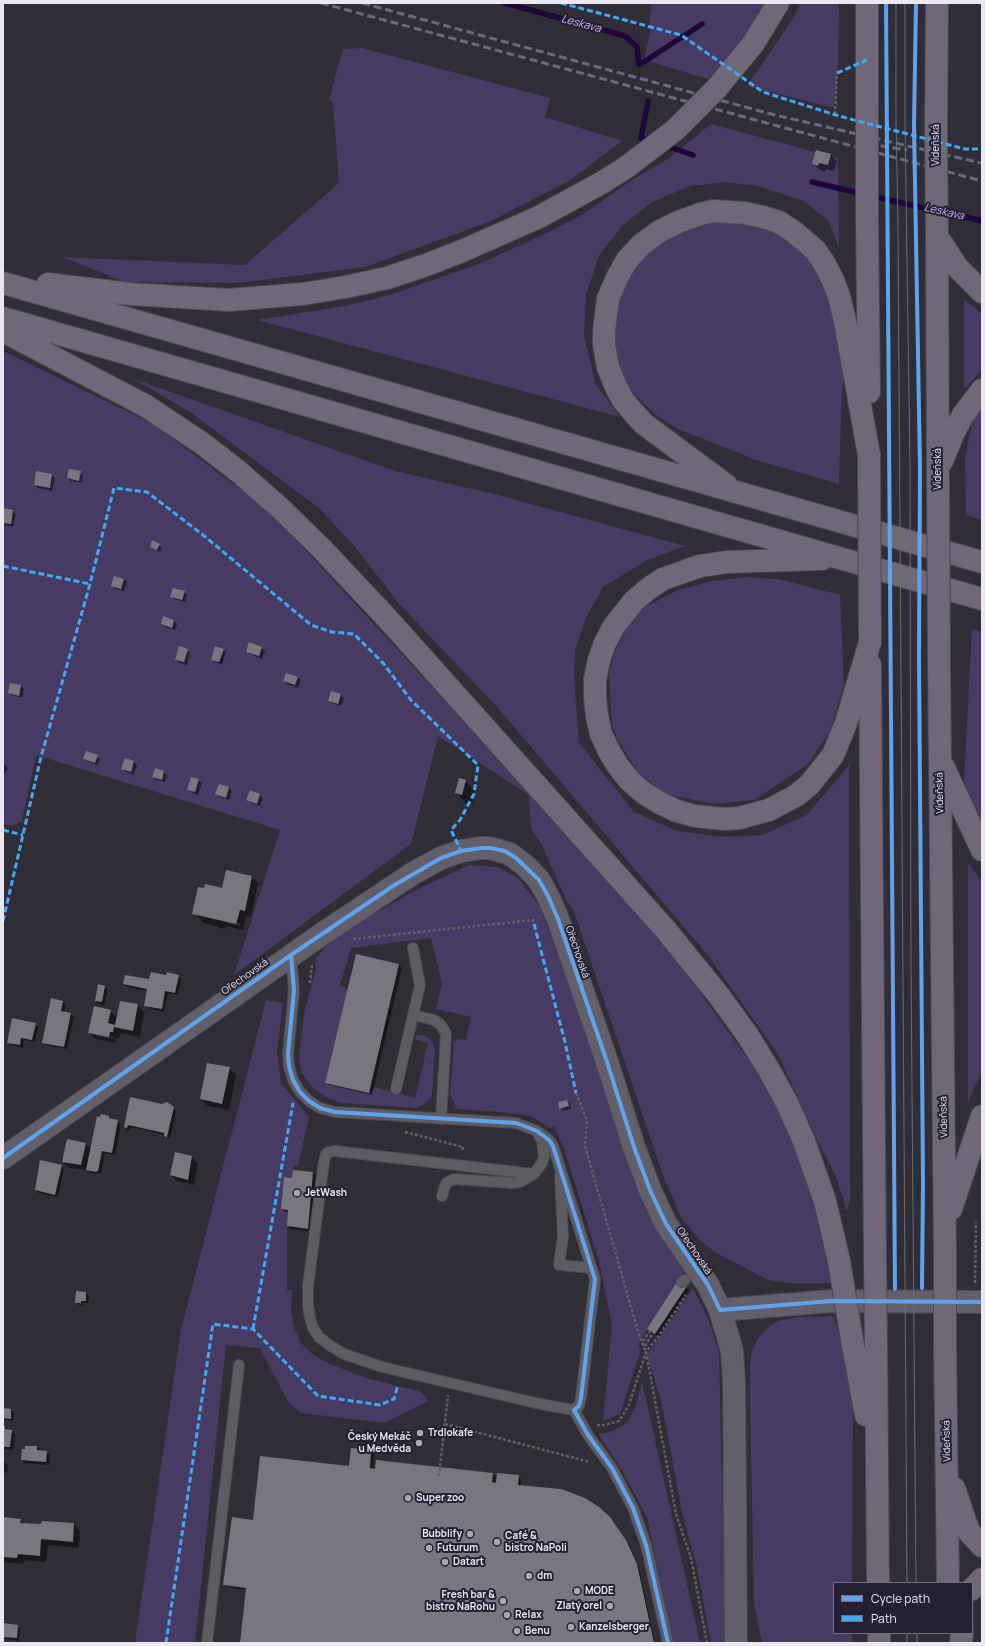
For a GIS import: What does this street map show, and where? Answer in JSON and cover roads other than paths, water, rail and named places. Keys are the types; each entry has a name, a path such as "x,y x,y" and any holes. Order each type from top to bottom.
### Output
{"highway":[{"path":"3,277 91,290 181,298 228,300 303,294 345,287 387,278 426,265 507,233 604,182 628,166 675,130 716,89 753,44 778,3"},
{"path":"867,3 867,219 878,1582"},
{"name":"Vídeňská","path":"937,3 936,130 938,474 948,1582"},
{"path":"737,493 644,424 623,400 608,367 605,352 604,331 608,299 627,260 641,245 660,231 678,222 700,214 713,211 727,211 763,217 779,222 794,232 816,251 832,278 841,302 869,455"},
{"path":"937,236 957,267 982,292"},
{"path":"3,283 737,493 976,558"},
{"path":"3,318 982,599"},
{"path":"3,331 146,406 203,444 239,472 280,508 321,548 384,616 665,929 720,997 748,1036 787,1103 804,1141 825,1201 839,1261 876,1473"},
{"path":"938,474 953,434 963,416 982,390"},
{"path":"843,558 727,562 700,566 662,579 648,589 623,613 614,626 605,643 599,660 595,678 595,697 601,734 612,756 630,781 644,793 677,811 710,818 739,818 769,810 797,795 810,784 833,755 846,723 870,642"},
{"path":"940,758 982,850"},
{"path":"945,1228 982,1116"},
{"path":"948,1467 969,1532 982,1546"},
{"path":"973,1588 982,1579"}],"street":[{"name":"Ořechovská","path":"3,1158 291,955 393,886 441,858 461,851 481,848 505,851 516,858 539,880 548,896 606,1059 634,1147 657,1207 666,1224 708,1285 720,1310 732,1351 734,1382 736,1643"},
{"path":"720,1310 832,1301 979,1294"}],"lane":[{"path":"396,1089 420,985 413,948"},
{"path":"291,955 294,990 288,1054 289,1066 293,1080 300,1092 309,1101 320,1108 335,1112 516,1124 537,1131 550,1140 559,1161 595,1280 581,1398 579,1406 574,1410"},
{"path":"413,1015 434,1020 441,1025 446,1034 441,1119"},
{"path":"442,1196 446,1183 454,1179 512,1183 520,1182 534,1174 542,1163 544,1157 542,1141 537,1131"},
{"path":"534,1174 461,1164 335,1151 326,1154 308,1286 308,1305 312,1323 320,1337 329,1345 344,1354 370,1364 574,1410 625,1490 640,1526 668,1643"},
{"path":"559,1161 563,1236 559,1265 592,1268"},
{"path":"207,1643 239,1365"}],"waterway":[{"name":"Leskava","path":"505,3 625,36 637,47 639,65 702,24"},
{"name":"Leskava","path":"648,101 641,138 652,141"},
{"name":"Leskava","path":"664,145 693,155"},
{"name":"Leskava","path":"812,182 863,194"},
{"name":"Leskava","path":"871,196 933,210"},
{"name":"Leskava","path":"941,211 982,221"}],"tram line":[{"path":"896,3 907,1582"},
{"path":"905,3 905,123 910,466 911,965 916,1582"},
{"path":"907,1634 907,1643"},
{"path":"917,1634 917,1643"}],"railway":[{"path":"321,3 982,181"},
{"path":"362,3 771,114 981,163"},
{"path":"857,142 907,150"}],"place":[{"name":"JetWash","path":"297,1193"},
{"name":"Trdlokafe","path":"420,1433"},
{"name":"Český Mekáč u Medvěda","path":"419,1443"},
{"name":"Super zoo","path":"408,1498"},
{"name":"Bubblify","path":"470,1534"},
{"name":"Café & bistro NaPoli","path":"497,1542"},
{"name":"Futurum","path":"429,1548"},
{"name":"Datart","path":"445,1562"},
{"name":"dm","path":"529,1576"},
{"name":"MODE","path":"577,1591"},
{"name":"Fresh bar & bistro NaRohu","path":"503,1601"},
{"name":"Zlatý orel","path":"610,1606"},
{"name":"Relax","path":"507,1615"},
{"name":"Kanzelsberger","path":"571,1627"},
{"name":"Benu","path":"517,1631"}]}
